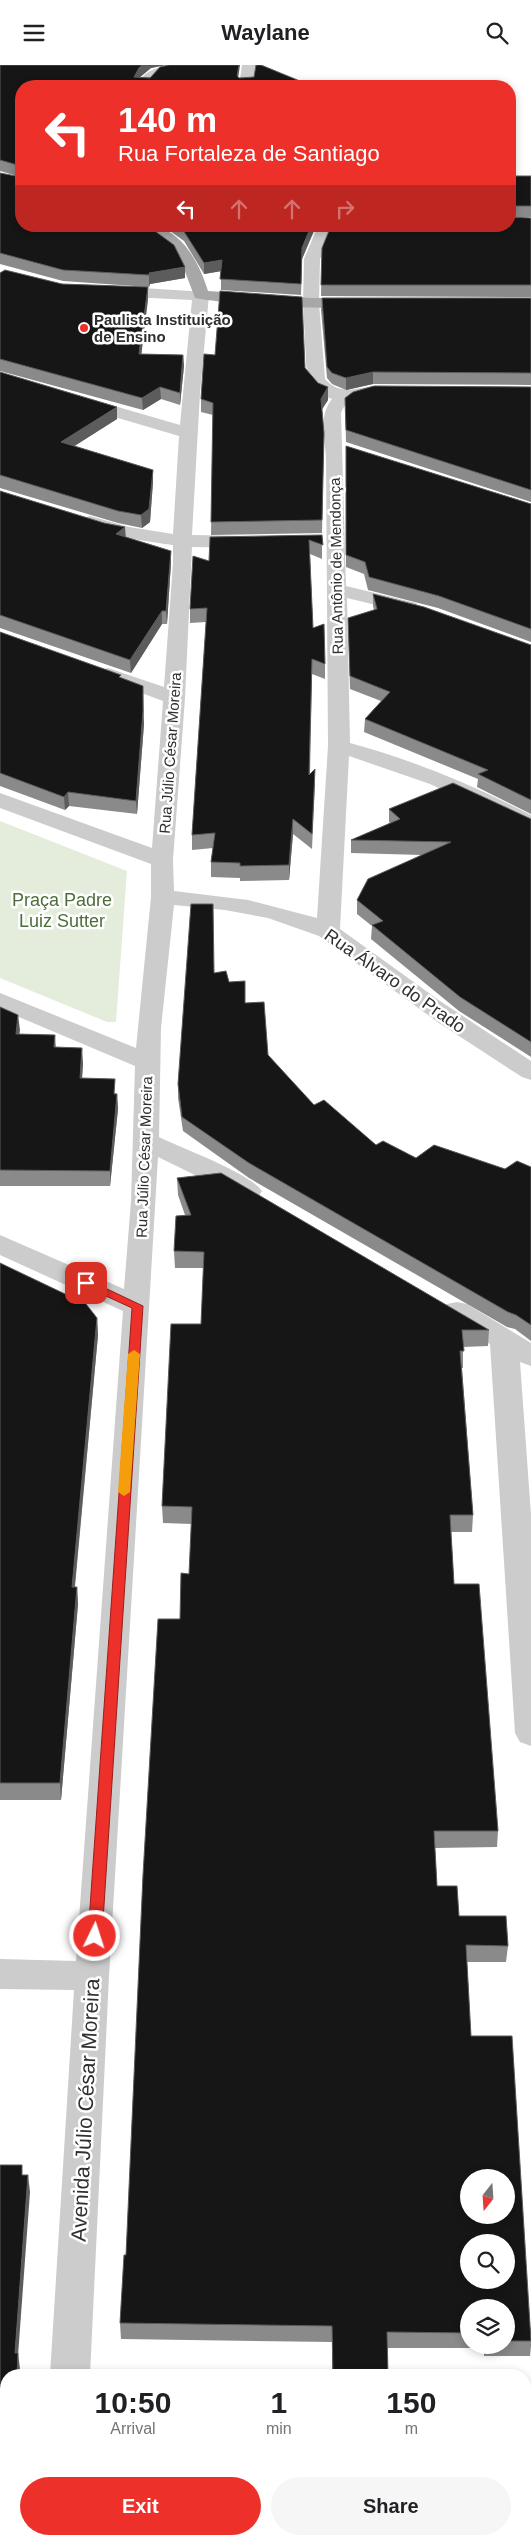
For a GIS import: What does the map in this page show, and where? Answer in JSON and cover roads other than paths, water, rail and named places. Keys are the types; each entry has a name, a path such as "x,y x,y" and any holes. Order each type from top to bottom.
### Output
{"main road":[{"name":"Rua Júlio César Moreira","path":"154,232 170,241 184,253 193,265 201,295"},
{"path":"201,295 311,303 371,303"}],"street":[{"path":"146,80 154,72 183,65"},
{"path":"247,80 250,65"},
{"path":"323,232 312,259 311,303 316,380 325,390 345,397 373,391 403,391"},
{"path":"92,290 201,295"},
{"name":"Rua Júlio César Moreira","path":"137,1306 149,1028 163,897 162,860 175,698 191,393 201,295"},
{"path":"62,395 190,433"},
{"name":"Rua Antônio de Mendonça","path":"328,932 339,747 336,589 324,541 342,447 332,411 336,403 345,397"},
{"path":"73,517 119,531 182,542 267,542"},
{"path":"336,589 431,614"},
{"path":"92,668 175,698"},
{"path":"339,747 413,770 479,797 531,824"},
{"path":"0,800 162,860"},
{"name":"Rua Álvaro do Prado","path":"163,897 195,898 247,907 292,918 328,932 463,1029 531,1073"},
{"path":"0,1000 148,1062"},
{"path":"145,1141 222,1175 273,1205"},
{"path":"0,1244 137,1306"},
{"path":"436,1299 504,1338 531,1356"},
{"name":"Avenida Júlio César Moreira","path":"70,2369 92,1976 137,1306"},
{"path":"504,1338 531,1733"},
{"path":"0,1974 92,1976"}],"place":[{"name":"Paulista Instituição de Ensino","path":"84,328"}],"park label":[{"name":"Praça Padre Luiz Sutter","path":"62,910"}]}
